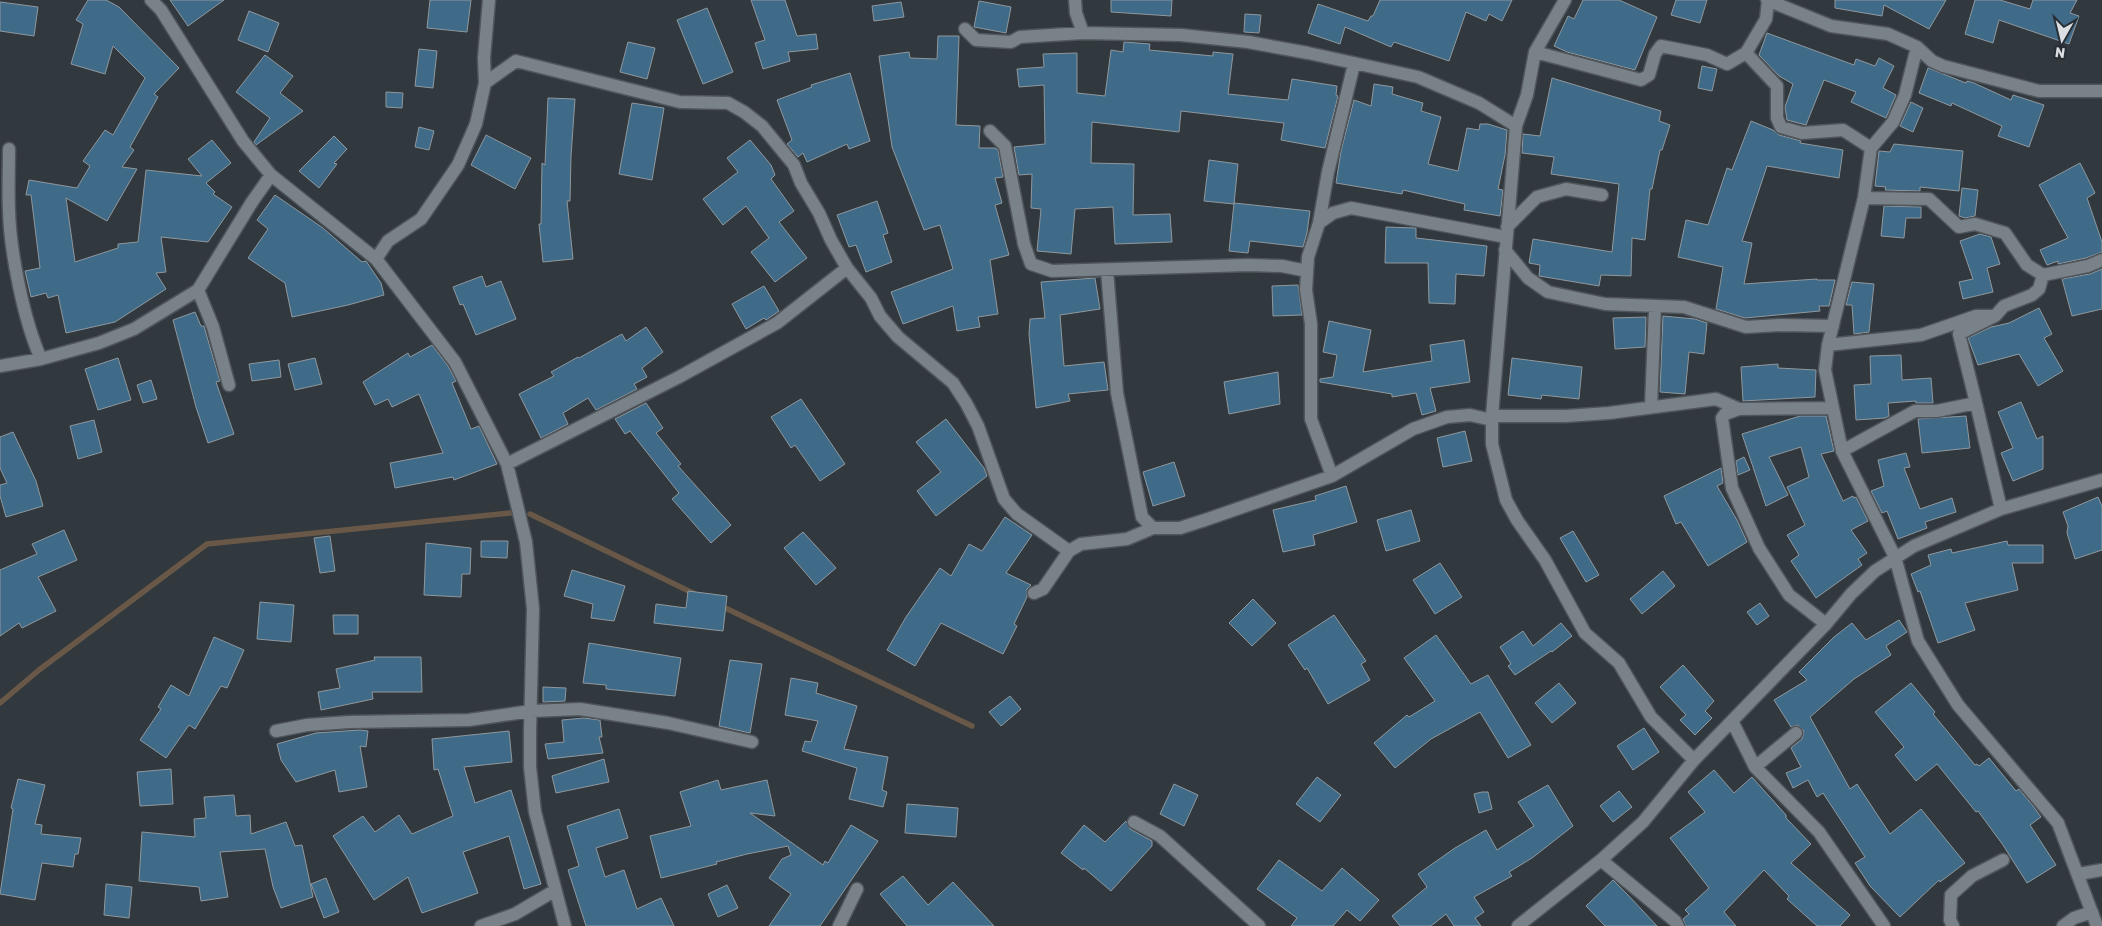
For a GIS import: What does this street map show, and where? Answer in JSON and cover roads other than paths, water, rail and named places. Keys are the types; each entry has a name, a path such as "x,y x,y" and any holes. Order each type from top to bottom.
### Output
{"street":[{"path":"151,0 161,10 243,141 271,175 376,259 455,362 507,464 526,542 533,609 530,767 535,812 554,891 565,926"},
{"path":"376,259 388,241 421,219 458,165 476,124 485,83 484,58 489,0"},
{"path":"1075,0 1076,13 1083,33"},
{"path":"1565,0 1535,52 1527,95 1516,126 1492,418 1492,444 1506,500 1517,520 1545,560 1585,633 1619,663 1651,717 1694,760"},
{"path":"1535,52 1641,80 1649,75 1655,54 1661,46 1707,55 1727,64 1746,53 1766,19 1767,0 1831,26 1888,34 1917,47 1932,61 1943,66 2039,91 2102,90"},
{"path":"966,29 976,40 1011,42 1020,37 1083,33 1181,35 1238,41 1308,52 1354,64 1418,77 1479,103 1516,126"},
{"path":"1917,47 1905,95 1892,122 1871,148 1864,198 1828,345 1825,370 1832,408 1842,451 1895,557 1918,641 1958,705 2058,823 2079,874 2097,926"},
{"path":"1746,53 1777,86 1776,118 1781,127 1802,133 1843,130 1871,148"},
{"path":"485,83 516,61 680,102 728,103 744,112 762,126 794,165 801,183 819,213 831,240 847,268 871,298 880,316 898,336 953,383 978,426 1004,499 1017,514 1069,551"},
{"path":"1332,476 1311,419 1310,324 1306,290 1307,271 1308,257 1319,223 1328,172 1354,64"},
{"path":"990,131 1005,146 1024,244 1030,264 1052,271 1248,265 1282,266 1307,271"},
{"path":"9,149 9,212 20,290 34,343 41,359"},
{"path":"0,366 41,359 99,343 134,329 198,290 252,202 271,175"},
{"path":"1506,238 1537,197 1566,189 1602,195"},
{"path":"1864,198 1929,199 1958,227 1975,224 2005,233 2027,265 2043,274 2088,266 2102,260"},
{"path":"1319,223 1333,213 1351,208 1506,238"},
{"path":"1506,238 1528,278 1548,292 1605,304 1655,308 1684,307 1746,327 1781,325 1833,326"},
{"path":"507,464 670,382 777,323 847,268"},
{"path":"1107,270 1117,393 1142,516 1153,528"},
{"path":"2000,509 1959,334 1994,316 2004,306 2039,289 2043,274"},
{"path":"198,290 213,327 229,385"},
{"path":"1651,407 1655,308"},
{"path":"1828,345 1921,335 1976,316 1994,316"},
{"path":"1034,593 1043,589 1069,551 1082,544 1127,539 1153,528 1180,528 1332,476 1413,429 1447,417 1470,415 1492,418 1566,416 1609,413 1716,399 1740,409"},
{"path":"1842,451 1915,411 1937,411 1976,403"},
{"path":"1826,624 1789,595 1759,548 1732,488 1722,418 1725,414 1740,409 1832,408"},
{"path":"1518,926 1600,860 1643,822 1694,760 1875,571 1914,546 2000,509 2102,480"},
{"path":"276,731 307,725 349,722 469,720 531,711 580,710 668,723 752,742"},
{"path":"1732,721 1755,767 1819,832 1884,926"},
{"path":"1755,767 1796,733"},
{"path":"1134,822 1160,836 1259,926"},
{"path":"1600,860 1675,921 1678,926"},
{"path":"1953,926 1950,920 1951,895 1972,876 2003,860"},
{"path":"2079,874 2102,870"},
{"path":"839,926 857,889"},
{"path":"481,926 516,914 554,891"},
{"path":"2062,926 2074,918 2092,912"}],"waterway":[{"path":"0,703 39,670 207,544 511,513"},
{"path":"530,514 697,595"},
{"path":"719,605 972,726"}]}
